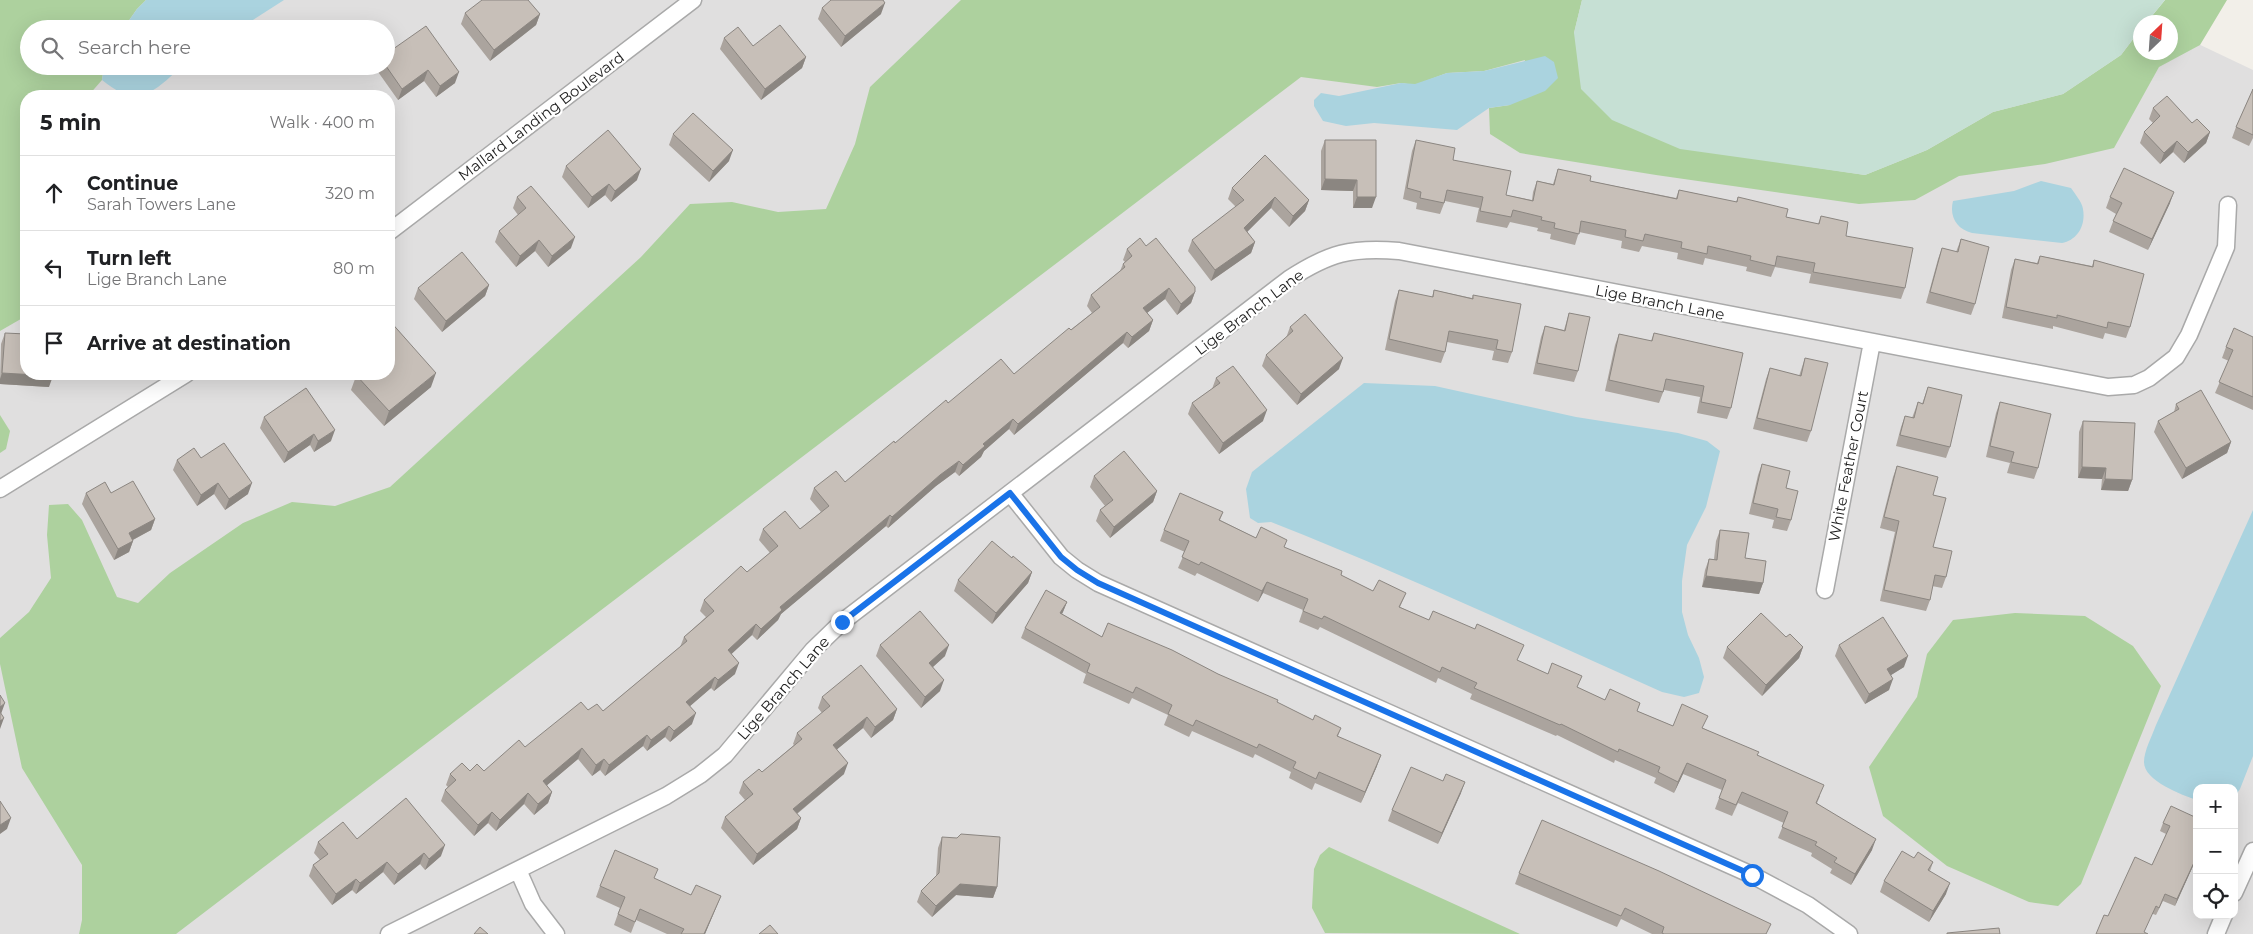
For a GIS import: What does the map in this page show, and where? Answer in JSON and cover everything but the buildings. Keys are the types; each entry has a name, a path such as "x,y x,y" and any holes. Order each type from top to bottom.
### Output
{"street":[{"name":"Mallard Landing Boulevard","path":"395,227 693,0"},
{"name":"Lige Branch Lane","path":"389,934 666,796 713,766 725,755 812,650 842,622 1289,280 1334,254 1356,250 1399,251 2108,387 2134,385 2149,378 2176,357 2189,335 2226,247 2228,206"},
{"name":"White Feather Court","path":"1825,590 1872,342"},
{"path":"0,489 176,380"},
{"path":"1010,493 1061,557 1098,583 1752,875 1808,905 1849,934"},
{"path":"2238,884 2253,851"},
{"path":"518,870 533,904 556,934"},
{"path":"2216,934 2222,919"}],"shaded area":[{"path":"0,0 2156,0 2153,15 2133,15 2133,60 2178,60 2178,34 2253,70 2253,934 0,934"}],"green space":[{"path":"0,0 146,0 129,20 20,20 20,75 103,75 102,80 93,90 20,90 20,319 0,331"},
{"path":"961,0 1582,0 1574,33 1785,163 1865,175 1927,150 1993,112 2063,94 2121,55 2133,39 2133,60 2172,60 2159,67 2114,148 2045,164 1959,176 1915,200 1859,204 1656,175 1520,153 1490,134 1489,108 1510,105 1525,60 1484,71 1447,73 1415,85 1401,83 1377,87 1301,77 176,934 79,934 82,920 82,865 22,768 0,664 0,638 29,612 51,578 47,535 49,505 68,504 82,520 117,597 138,603 170,573 243,523 292,502 335,506 390,487 641,257 690,204 732,202 778,212 826,209 855,144 870,87"},
{"path":"1582,0 2165,0 2153,15 2133,15 2133,39 2121,55 2063,94 1993,112 1927,150 1865,175 1680,149 1612,120 1581,89 1574,33"},
{"path":"2165,0 2227,0 2200,45 2178,57 2178,15 2153,15"},
{"path":"0,415 10,431 6,449 0,453"},
{"path":"2015,613 2085,616 2133,646 2161,686 2081,884 2058,906 2029,902 1947,866 1883,816 1869,767 1917,697 1927,654 1953,620"},
{"path":"1329,847 1520,934 1325,933 1312,908 1314,869 1320,855"}],"water":[{"path":"146,0 284,0 253,20 129,20"},
{"path":"1545,56 1554,62 1558,78 1545,91 1510,105 1489,108 1457,130 1374,123 1346,126 1323,121 1314,106 1314,100 1321,93 1339,96 1401,83 1415,84 1447,73 1484,71"},
{"path":"103,75 172,75 154,90 117,90 102,80"},
{"path":"2041,181 2071,188 2078,198 2084,215 2082,226 2072,239 2062,243 1972,233 1962,229 1953,217 1953,201 2014,191"},
{"path":"1364,383 1435,386 1576,417 1678,433 1707,441 1720,451 1706,507 1687,545 1682,581 1682,612 1688,635 1699,658 1704,677 1699,693 1684,697 1662,692 1370,562 1271,522 1258,523 1250,518 1246,489 1252,472"},
{"path":"2253,510 2253,756 2238,792 2238,784 2193,784 2193,798 2174,791 2157,781 2150,775 2144,762 2156,725"}],"route":[{"path":"842,622 1010,493 1061,557 1098,583 1752,875"}]}
